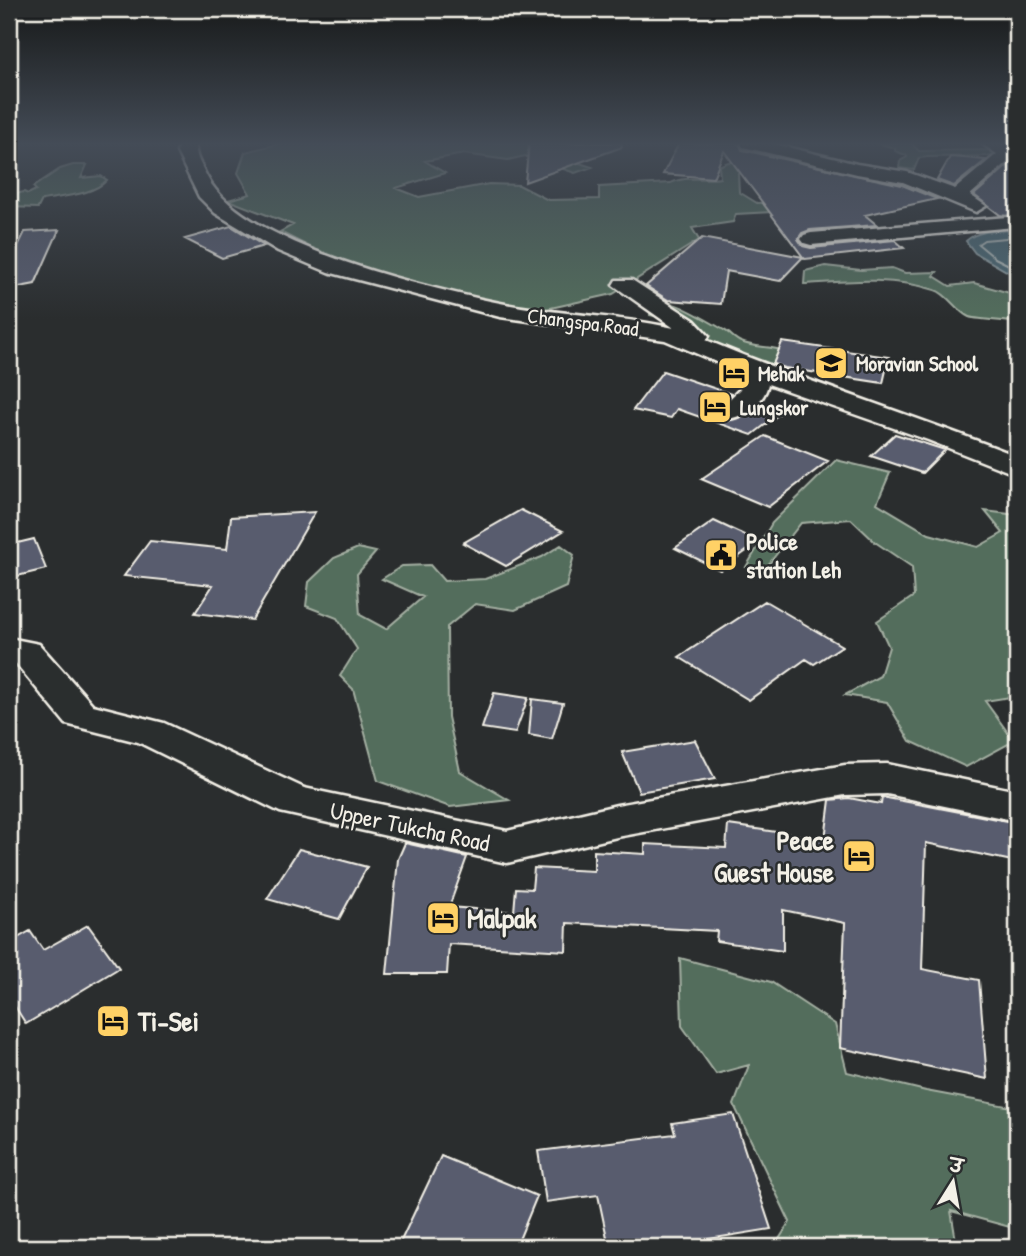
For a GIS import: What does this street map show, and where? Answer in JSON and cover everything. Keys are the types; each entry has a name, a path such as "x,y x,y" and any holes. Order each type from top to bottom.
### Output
{"street":[{"name":"Changspa Road","path":"215,202 222,209 298,252 355,274 500,310 670,334 757,371 938,434 1017,466"},
{"path":"969,202 1013,223"},
{"path":"811,239 1013,223"},
{"path":"624,285 686,325 711,352"},
{"path":"729,412 753,392 757,371"},
{"name":"Upper Tukcha Road","path":"9,649 26,652 80,715 150,732 295,801 506,847 617,821 845,780 887,779 1017,806"}],"green space":[{"path":"9,202 41,202 38,208 9,207"},
{"path":"232,202 784,202 789,211 736,214 733,222 692,228 699,240 613,294 533,312 353,269 280,232 293,225"},
{"path":"825,266 861,270 892,268 905,273 937,272 934,276 950,286 974,283 1017,295 1017,323 969,317 940,292 919,286 870,281 804,284 805,271"},
{"path":"633,297 670,303 726,331 741,342 784,351 774,364 767,368 741,362 663,318 650,315 650,307"},
{"path":"836,460 890,473 877,503 929,534 978,547 1003,533 985,511 1017,515 1017,696 985,701 1014,741 966,767 910,741 887,702 845,695 880,676 889,647 877,621 914,596 912,567 875,542 851,519 801,523 764,570 746,567 772,523"},
{"path":"561,545 574,555 566,587 515,610 475,604 447,627 448,717 460,771 509,800 450,807 378,781 353,689 340,676 357,649 337,618 306,606 309,582 334,558 358,548 376,552 357,574 360,615 386,629 423,597 382,579 402,566 430,565 444,581 485,579 542,557"},
{"path":"680,958 771,982 835,1024 847,1072 926,1091 1017,1108 1017,1229 951,1211 957,1247 774,1247 790,1222 734,1105 749,1065 716,1074 682,1026"}],"water":[{"path":"1017,230 1017,277 975,253 966,241 977,234"}],"building":[{"path":"762,202 925,202 865,215 877,225 810,230 802,233 798,239 803,246 811,248 895,240 904,248 805,259"},
{"path":"983,202 1017,202 1017,218 1000,215"},
{"path":"231,226 264,246 222,258 185,239"},
{"path":"59,230 35,284 9,289 9,264 25,232"},
{"path":"702,238 803,257 780,281 726,271 721,304 668,300 646,286"},
{"path":"782,342 889,357 883,383 773,364"},
{"path":"663,371 731,394 713,412 719,421 743,417 760,404 783,411 752,435 677,409 671,418 633,410"},
{"path":"895,434 945,450 922,473 871,456"},
{"path":"765,436 828,461 768,507 701,479"},
{"path":"521,510 563,531 506,566 463,543"},
{"path":"315,512 252,620 195,613 213,585 124,576 150,541 227,549 231,517"},
{"path":"714,521 759,542 720,570 675,548"},
{"path":"34,539 46,569 9,578 9,545"},
{"path":"765,601 842,646 814,664 806,659 749,700 679,657"},
{"path":"494,693 528,698 515,733 482,728"},
{"path":"532,699 563,703 552,739 529,735"},
{"path":"695,740 715,779 639,792 622,752"},
{"path":"882,797 1017,823 1017,862 926,843 922,969 979,980 987,1079 840,1048 845,923 783,910 783,951 716,941 717,931 567,923 566,951 449,944 447,974 387,974 398,859 405,843 467,857 449,907 514,912 516,888 532,889 534,868 594,871 594,851 645,854 645,844 726,848 728,825 825,839 830,800 849,798 881,804"},
{"path":"299,849 367,867 339,919 267,899"},
{"path":"88,925 119,968 26,1024 9,997 9,943 30,931 43,950"},
{"path":"733,1114 771,1229 659,1247 609,1247 598,1195 546,1202 538,1151 675,1134 672,1123"},
{"path":"441,1156 537,1196 516,1247 398,1247"}],"place":[{"name":"Moravian School","path":"831,363"},
{"name":"Mehak","path":"734,373"},
{"name":"Lungskor","path":"715,407"},
{"name":"Police station Leh","path":"721,555"},
{"name":"Peace Guest House","path":"859,856"},
{"name":"Malpak","path":"443,918"},
{"name":"Ti-Sei","path":"113,1021"}]}
